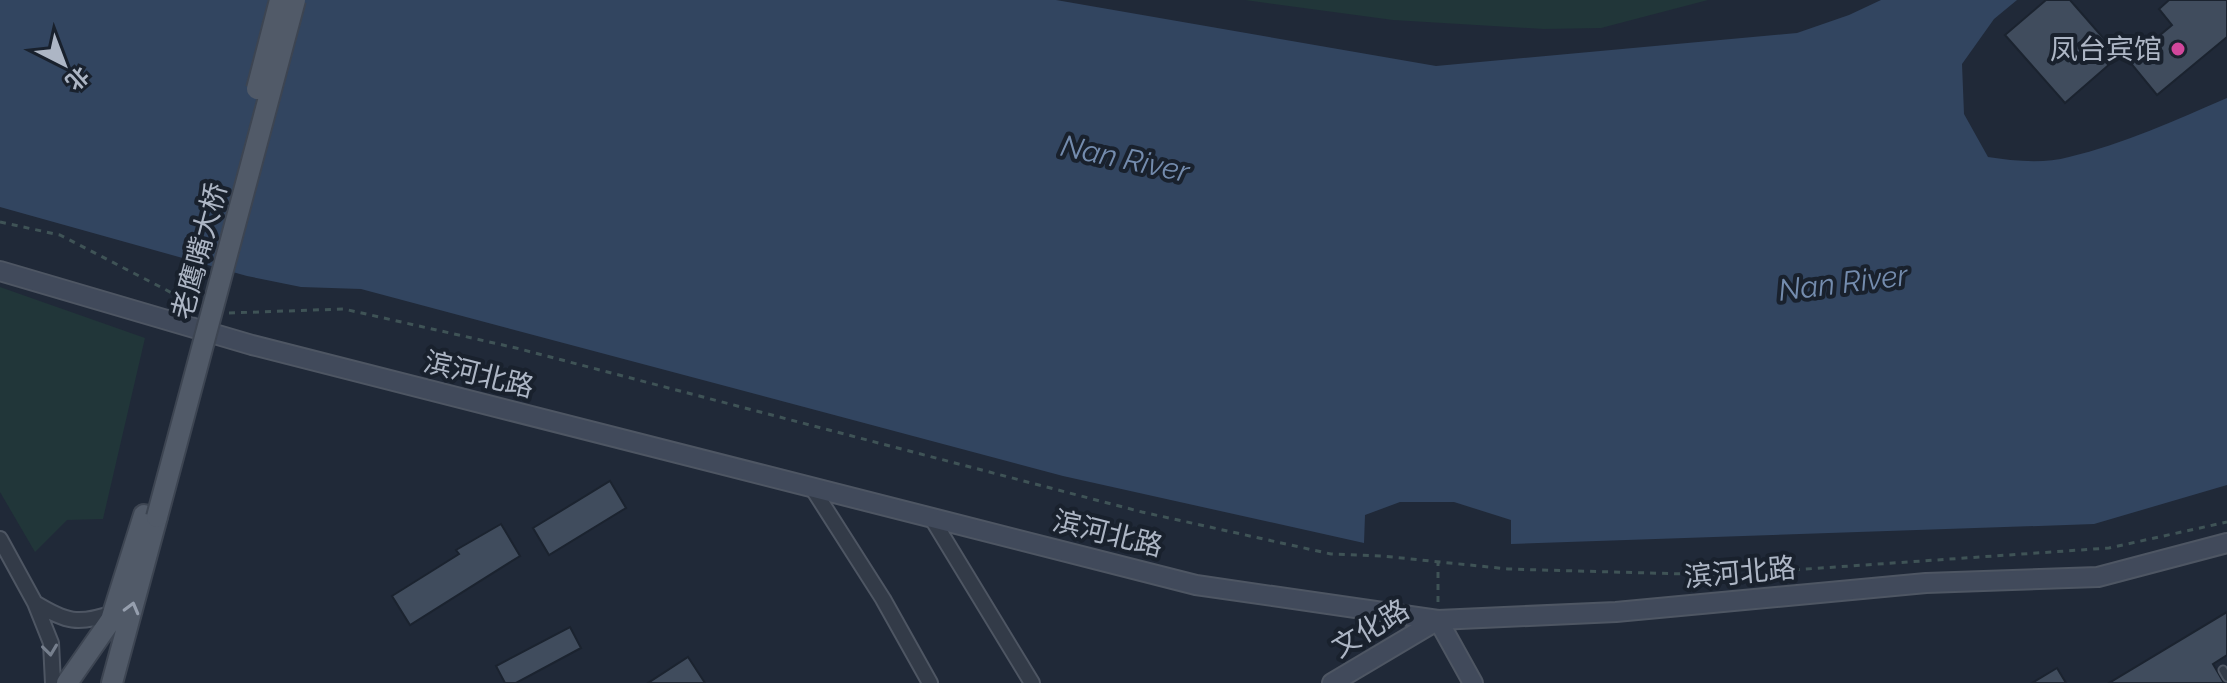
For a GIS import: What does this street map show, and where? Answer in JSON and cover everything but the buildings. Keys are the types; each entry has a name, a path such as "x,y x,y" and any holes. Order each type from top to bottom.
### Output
{"main road":[{"name":"老鹰嘴大桥","path":"150,516 280,0"},
{"name":"老鹰嘴大桥","path":"150,516 295,0"},
{"path":"67,683 113,613 150,516"},
{"path":"112,683 150,516"}],"street":[{"name":"滨河北路","path":"0,271 252,345 1196,585 1438,620 1616,612 1926,583 2098,577 2227,543"},
{"path":"811,486 883,599 930,683"},
{"path":"931,517 1032,683"},
{"path":"0,539 35,603 51,643 53,683"},
{"path":"35,603 60,618 90,621 113,613"},
{"path":"1438,620 1473,683"},
{"name":"文化路","path":"1332,683 1438,620"}],"path":[{"path":"0,222 60,235 172,293 197,301"},
{"path":"221,310 233,315 344,309 516,348 1142,512 1331,554 1508,569 1720,575 2109,548 2227,522"},
{"path":"1438,561 1438,620"}],"green space":[{"path":"1245,0 1708,0 1601,28 1544,29 1393,20"},
{"path":"0,287 145,338 103,519 67,520 35,552 0,492"}],"water":[{"name":"Nan River","path":"0,0 1056,0 1436,66 1797,33 1881,0 2017,0 1994,19 1962,64 1964,114 1988,157 2039,161 2069,157 2129,138 2227,98 2227,485 2094,524 1511,544 1511,520 1454,502 1400,502 1365,515 1364,543 1063,476 361,289 301,287 247,276 0,207"}],"place":[{"name":"凤台宾馆","path":"2178,49"}]}
